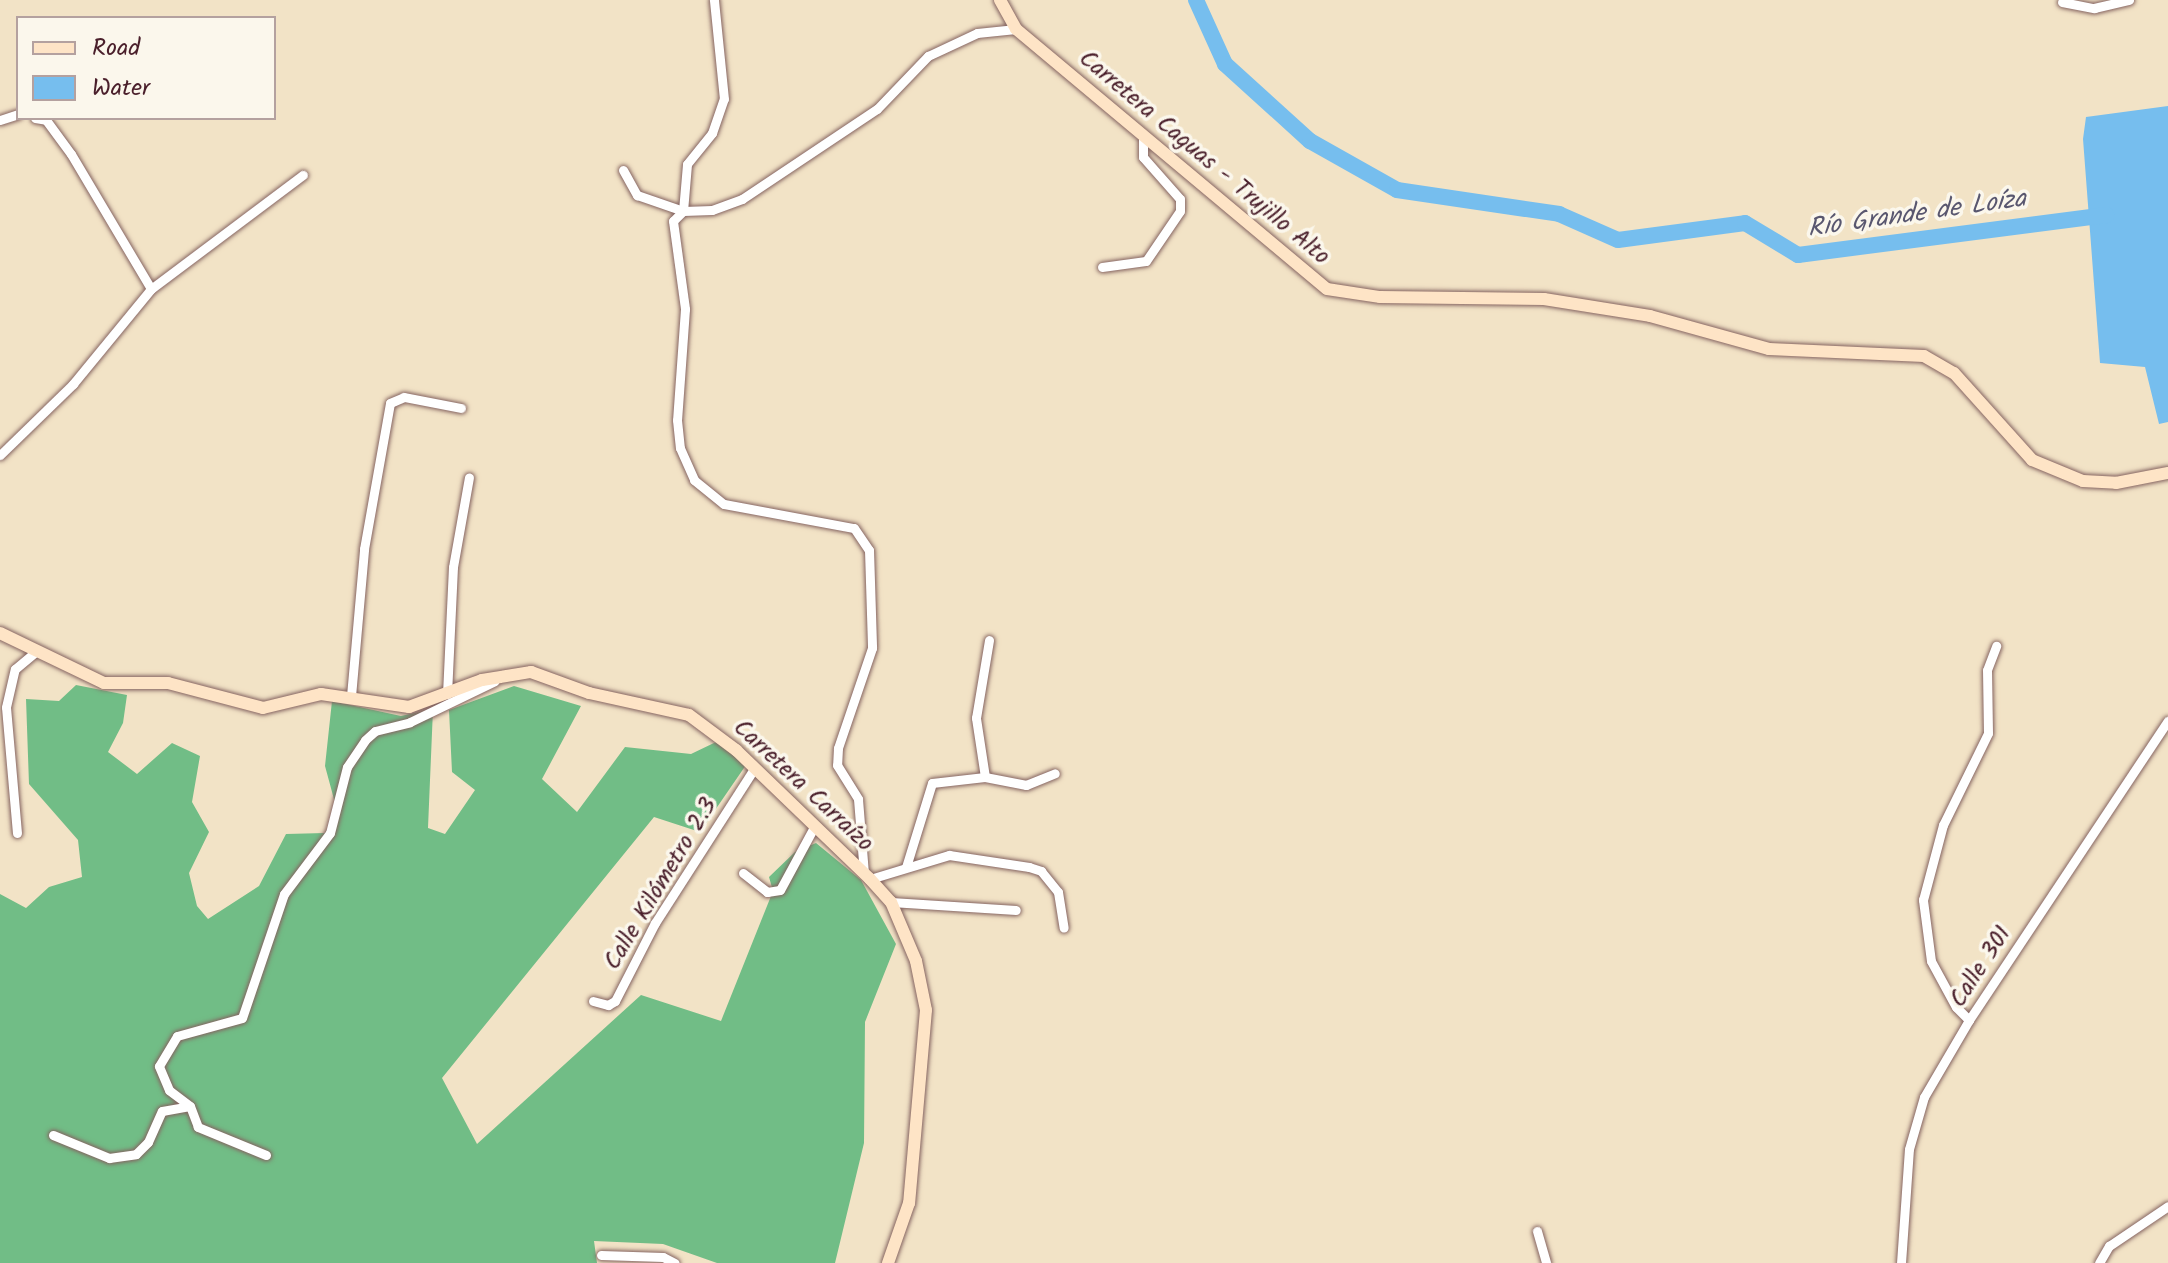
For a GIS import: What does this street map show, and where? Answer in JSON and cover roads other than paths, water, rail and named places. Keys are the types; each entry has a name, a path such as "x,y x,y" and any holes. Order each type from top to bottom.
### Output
{"street":[{"path":"714,0 724,99 712,133 687,164 683,211 673,221 685,309 677,420 680,448 694,480 724,504 854,528 869,550 872,648 838,748 837,765 858,799 867,876 965,855 1029,867 1041,871 1058,892 1063,923"},
{"name":"Carretera Caguas - Trujillo Alto","path":"1000,0 1016,29 1327,289 1380,297 1544,299 1650,316 1769,349 1924,356 1954,373 2032,460 2083,481 2116,483 2168,473"},
{"path":"2062,2 2094,8 2129,0"},
{"path":"623,170 637,195 683,211 712,210 742,199 877,109 941,48 977,33 1016,29"},
{"path":"46,120 71,154 151,289"},
{"path":"1102,267 1146,261 1180,211 1180,199 1143,157 1143,138"},
{"path":"0,455 73,384 151,289 303,175"},
{"path":"351,696 364,549 390,403 404,397 461,408"},
{"path":"447,694 453,567 469,477"},
{"name":"Carretera Carraízo","path":"0,633 34,653 104,683 168,683 263,708 321,694 351,696 409,707 507,676 531,672 589,693 689,715 754,769 891,902 916,961 926,1010 909,1203 888,1263"},
{"path":"985,777 976,718 989,640"},
{"path":"1969,1020 1956,1007 1931,961 1923,900 1943,825 1988,733 1987,670 1996,646"},
{"path":"17,833 6,707 15,669 34,653"},
{"path":"266,1155 198,1127 190,1106 169,1090 159,1066 177,1036 242,1018 284,894 330,833 347,767 365,740 375,731 410,722 507,676"},
{"name":"Calle 301","path":"1901,1263 1909,1149 1924,1097 1969,1020 2168,721"},
{"name":"Calle Kilómetro 2.3","path":"593,1001 608,1005 615,1001 655,923 754,769"},
{"path":"906,867 932,783 985,777 1026,785 1055,773"},
{"path":"743,873 767,892 780,890 814,827"},
{"path":"891,902 1016,910"},
{"path":"53,1135 109,1158 136,1154 148,1142 162,1111 190,1106"},
{"path":"2099,1263 2109,1246 2168,1206"},
{"path":"1537,1231 1546,1263"},
{"path":"601,1255 663,1257 675,1263"}],"water":[{"path":"2168,106 2168,422 2159,424 2145,367 2100,363 2083,139 2086,117"}],"waterway":[{"name":"Río Grande de Loíza","path":"1196,0 1225,64 1310,141 1397,190 1559,214 1618,240 1745,223 1798,255 2106,215"}]}
